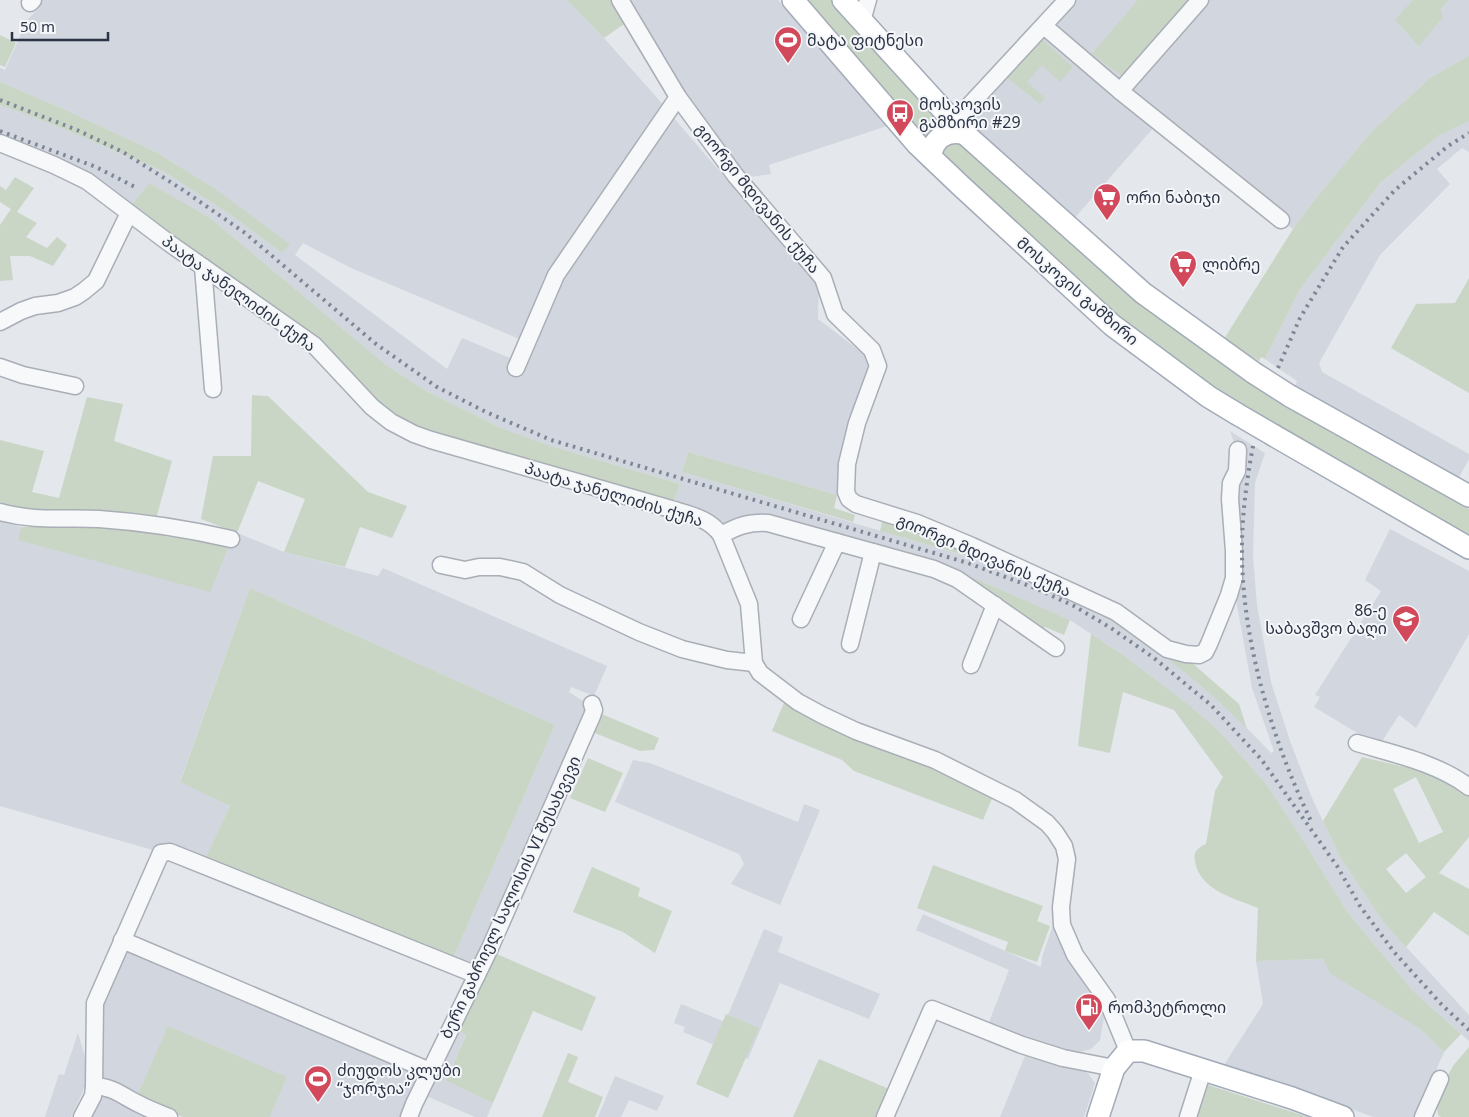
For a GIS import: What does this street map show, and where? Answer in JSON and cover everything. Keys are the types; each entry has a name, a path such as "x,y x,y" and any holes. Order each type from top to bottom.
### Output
{"main road":[{"name":"მოსკოვის გამზირი","path":"792,0 917,144 1112,325 1209,397 1273,436 1469,548"},
{"path":"843,0 960,128 1143,293 1254,373 1290,396 1468,493"},
{"path":"932,157 933,146 941,137 960,128"},
{"path":"1098,1117 1114,1068 1128,1051 1144,1051 1292,1098 1343,1117"}],"street":[{"name":"გიორგი მდივანის ქუჩა","path":"620,0 678,97 735,175 823,278 834,314 872,350 878,366 857,423 847,464 846,492 849,499 856,504 917,523 1116,612 1167,648 1186,654 1198,655 1205,652 1229,595 1234,578 1230,499 1231,483 1237,471 1238,450"},
{"path":"862,21 868,0"},
{"path":"960,128 1067,0"},
{"path":"1120,91 1200,0"},
{"path":"1044,26 1120,91 1281,220"},
{"path":"516,368 556,275 678,97"},
{"name":"პაატა ჯანელიძის ქუჩა","path":"0,143 87,181 203,267 314,345 372,407 391,422 414,434 431,440 708,522 721,535 749,604 754,663"},
{"path":"0,322 21,311 35,306 58,303 75,297 84,291 96,280 129,213"},
{"path":"203,267 213,389"},
{"path":"0,367 24,375 75,386"},
{"path":"0,512 47,520 99,519 193,530 231,539"},
{"path":"721,535 738,526 752,522 768,522 934,569 957,579 1056,648"},
{"path":"800,619 837,542"},
{"path":"850,644 873,552"},
{"path":"441,566 465,570 500,566 523,572 560,595 638,632 682,649 727,660 754,663 760,673 798,702 856,731 936,760 1015,800 1047,823 1056,832 1064,846 1067,858 1061,907 1062,925 1075,955 1107,1000 1128,1051"},
{"path":"971,665 995,605"},
{"name":"ბერი გაბრიელ სალოსის VI შესახვევი","path":"409,1117 477,975 592,716 594,710 592,704"},
{"path":"1356,743 1433,768 1461,781 1469,787"},
{"path":"82,1117 93,1096 95,1003 161,853 170,852 477,975"},
{"path":"122,940 430,1071"},
{"path":"885,1117 932,1009 1022,1045 1063,1058 1114,1068"},
{"path":"1188,1117 1203,1070"},
{"path":"1423,1117 1440,1079"},
{"path":"94,1086 115,1090 138,1104 169,1117"}],"shaded area":[{"path":"41,0 567,0 604,38 666,108 524,341 351,268 303,243 295,255 447,369 462,338 522,363 529,362 568,270 673,117 819,287 818,319 872,360 841,493 837,495 688,452 682,472 982,561 1043,585 1119,626 1188,673 1222,702 1271,753 1274,751 1252,688 1237,605 1235,445 1230,431 1265,453 1255,483 1253,556 1257,605 1271,682 1290,741 1312,798 1340,857 1384,923 1469,1015 1469,1041 1413,991 1348,913 1267,785 1217,729 1189,705 1123,655 1070,620 981,581 755,518 724,523 673,503 680,484 551,446 501,428 428,392 386,365 209,217 149,183 131,206 23,144 0,134 0,105 54,125 163,171 231,215 282,253 289,244 214,188 156,152 0,82 0,68 5,70 27,20 38,9"},
{"path":"629,0 778,0 887,126 769,165 771,174 742,178 683,92"},
{"path":"1073,0 1469,0 1469,55 1429,79 1372,131 1316,198 1293,229 1162,118 1072,221 965,127"},
{"path":"1469,121 1469,152 1462,148 1437,169 1450,184 1380,255 1319,363 1322,372 1469,454 1469,459 1455,485 1293,391 1297,381 1265,359 1300,289 1381,182 1438,136"},
{"path":"0,521 21,527 18,540 228,548 237,533 284,552 378,576 383,568 607,666 594,696 571,687 569,692 591,706 475,968 453,958 555,725 250,588 180,781 230,806 205,859 156,851 0,806"},
{"name":"86-ე საბავშვო ბაღი","path":"1390,529 1469,571 1469,634 1416,728 1399,715 1379,746 1314,707 1320,697 1315,695 1381,591 1365,580"},
{"path":"633,760 650,763 798,822 804,804 820,810 780,905 731,884 744,864 739,854 615,802"},
{"path":"923,914 1041,967 1042,957 1053,925 1099,997 1104,1017 1100,1040 1091,1049 1076,1053 1033,1043 988,1025 1009,970 916,930"},
{"path":"764,929 783,937 778,952 880,994 869,1019 780,983 748,1059 683,1032 685,1027 674,1023 681,1004 725,1022"},
{"path":"123,947 419,1072 401,1117 270,1117 287,1077 137,1097 100,1080 100,1004"},
{"path":"1323,959 1419,1028 1444,1052 1416,1117 1374,1117 1224,1065 1263,1004 1256,961"},
{"path":"456,1029 466,1034 446,1081 493,1103 487,1117 475,1117 424,1095"},
{"path":"78,1033 88,1068 83,1091 71,1117 45,1117 59,1074 64,1075"},
{"path":"1025,1056 1088,1073 1095,1083 1084,1117 1000,1117"},
{"path":"615,1076 664,1096 657,1111 629,1100 621,1117 598,1117"},
{"path":"102,1091 157,1117 89,1117"}],"green space":[{"path":"567,0 613,0 624,24 604,38"},
{"path":"799,0 834,0 939,120 938,125 923,139"},
{"path":"1138,0 1196,0 1123,77 1092,54"},
{"path":"1413,0 1448,0 1440,10 1443,17 1419,46 1395,20"},
{"path":"0,35 16,43 5,67 0,65"},
{"path":"1042,39 1073,67 1060,82 1042,65 1027,82 1045,98 1040,104 1006,77"},
{"path":"1469,55 1469,121 1438,136 1381,182 1300,289 1265,359 1261,357 1259,361 1224,339 1293,229 1316,198 1372,131 1429,79"},
{"path":"0,82 156,152 214,188 290,244 282,253 231,215 163,171 54,125 0,105"},
{"path":"952,138 960,141 1244,377 1289,408 1469,509 1469,541 1237,405 1117,320 938,151"},
{"path":"15,177 34,188 17,212 37,223 26,237 47,248 57,237 67,245 53,266 30,256 10,256 13,280 0,281 0,225 11,209 0,202 0,186 6,190"},
{"path":"149,183 209,217 386,365 428,392 501,428 551,446 680,484 673,503 416,427 374,402 131,206"},
{"path":"1469,278 1469,393 1391,348 1416,304 1455,303"},
{"path":"252,395 268,396 368,492 407,506 392,538 360,527 345,567 284,552 305,499 258,481 237,533 201,519 213,456 251,456"},
{"path":"87,397 123,404 114,441 172,461 156,519 30,510 0,502 0,440 44,451 32,492 59,498"},
{"path":"688,452 837,495 834,508 855,515 853,522 682,472"},
{"path":"887,519 1111,611 1191,662 1239,704 1247,729 1219,701 1158,652 1090,609 1019,575 982,561 880,531 882,522"},
{"path":"98,525 187,535 228,548 210,592 18,540 21,527"},
{"path":"955,572 981,581 1070,620 1064,635 1045,627 1039,631"},
{"path":"250,588 555,725 453,958 205,859 230,806 180,782"},
{"path":"1091,634 1123,655 1189,705 1217,729 1267,785 1348,913 1413,991 1461,1034 1444,1052 1419,1028 1331,974 1323,959 1256,961 1258,908 1229,897 1211,887 1198,872 1195,862 1196,851 1206,844 1215,791 1223,777 1174,710 1123,692 1110,753 1078,746"},
{"path":"784,703 801,714 937,765 994,794 983,820 854,771 842,760 772,731"},
{"path":"599,713 659,738 654,750 640,751 592,732"},
{"path":"1362,757 1469,782 1469,837 1439,873 1469,889 1469,936 1434,912 1406,947 1384,923 1340,857 1323,821","holes":["1416,777 1443,832 1419,843 1393,789","1406,853 1426,877 1406,893 1386,869"]},
{"path":"588,758 623,773 605,812 570,798"},
{"path":"933,865 1043,906 1037,921 1050,926 1037,962 1005,951 1008,942 917,908"},
{"path":"592,867 640,888 638,896 672,911 655,953 623,932 573,912"},
{"path":"492,952 596,997 582,1031 533,1011 493,1103 446,1081 466,1035 456,1029"},
{"path":"726,1014 759,1028 728,1098 696,1084"},
{"path":"168,1026 287,1077 270,1117 183,1117 137,1097"},
{"path":"1469,1047 1469,1117 1441,1117 1438,1115 1436,1097 1453,1066"},
{"path":"568,1053 578,1057 568,1082 603,1097 595,1117 542,1117"},
{"path":"819,1059 889,1089 877,1117 793,1117"},
{"path":"1205,1084 1308,1117 1194,1117"}],"railway":[{"path":"0,100 77,130 123,152 183,190 245,233 376,344 437,387 486,412 551,440 968,563 1035,588 1074,606 1111,628 1154,658 1211,705 1261,759 1337,866 1360,906 1394,952 1442,1005 1469,1030"},
{"path":"0,131 96,167 135,187"},
{"path":"1278,368 1300,318 1343,247 1395,190 1448,146 1469,133"},
{"path":"1253,446 1245,496 1242,534 1243,582 1247,617 1253,652 1272,723 1297,790 1311,821"}],"place":[{"name":"მატა ფიტნესი","path":"788,64"},
{"name":"მოსკოვის გამზირი #29","path":"900,137"},
{"name":"ორი ნაბიჯი","path":"1107,221"},
{"name":"ლიბრე","path":"1183,288"},
{"name":"86-ე საბავშვო ბაღი","path":"1406,643"},
{"name":"რომპეტროლი","path":"1089,1031"},
{"name":"ძიუდოს კლუბი “ჯორჯია”","path":"318,1103"}]}
